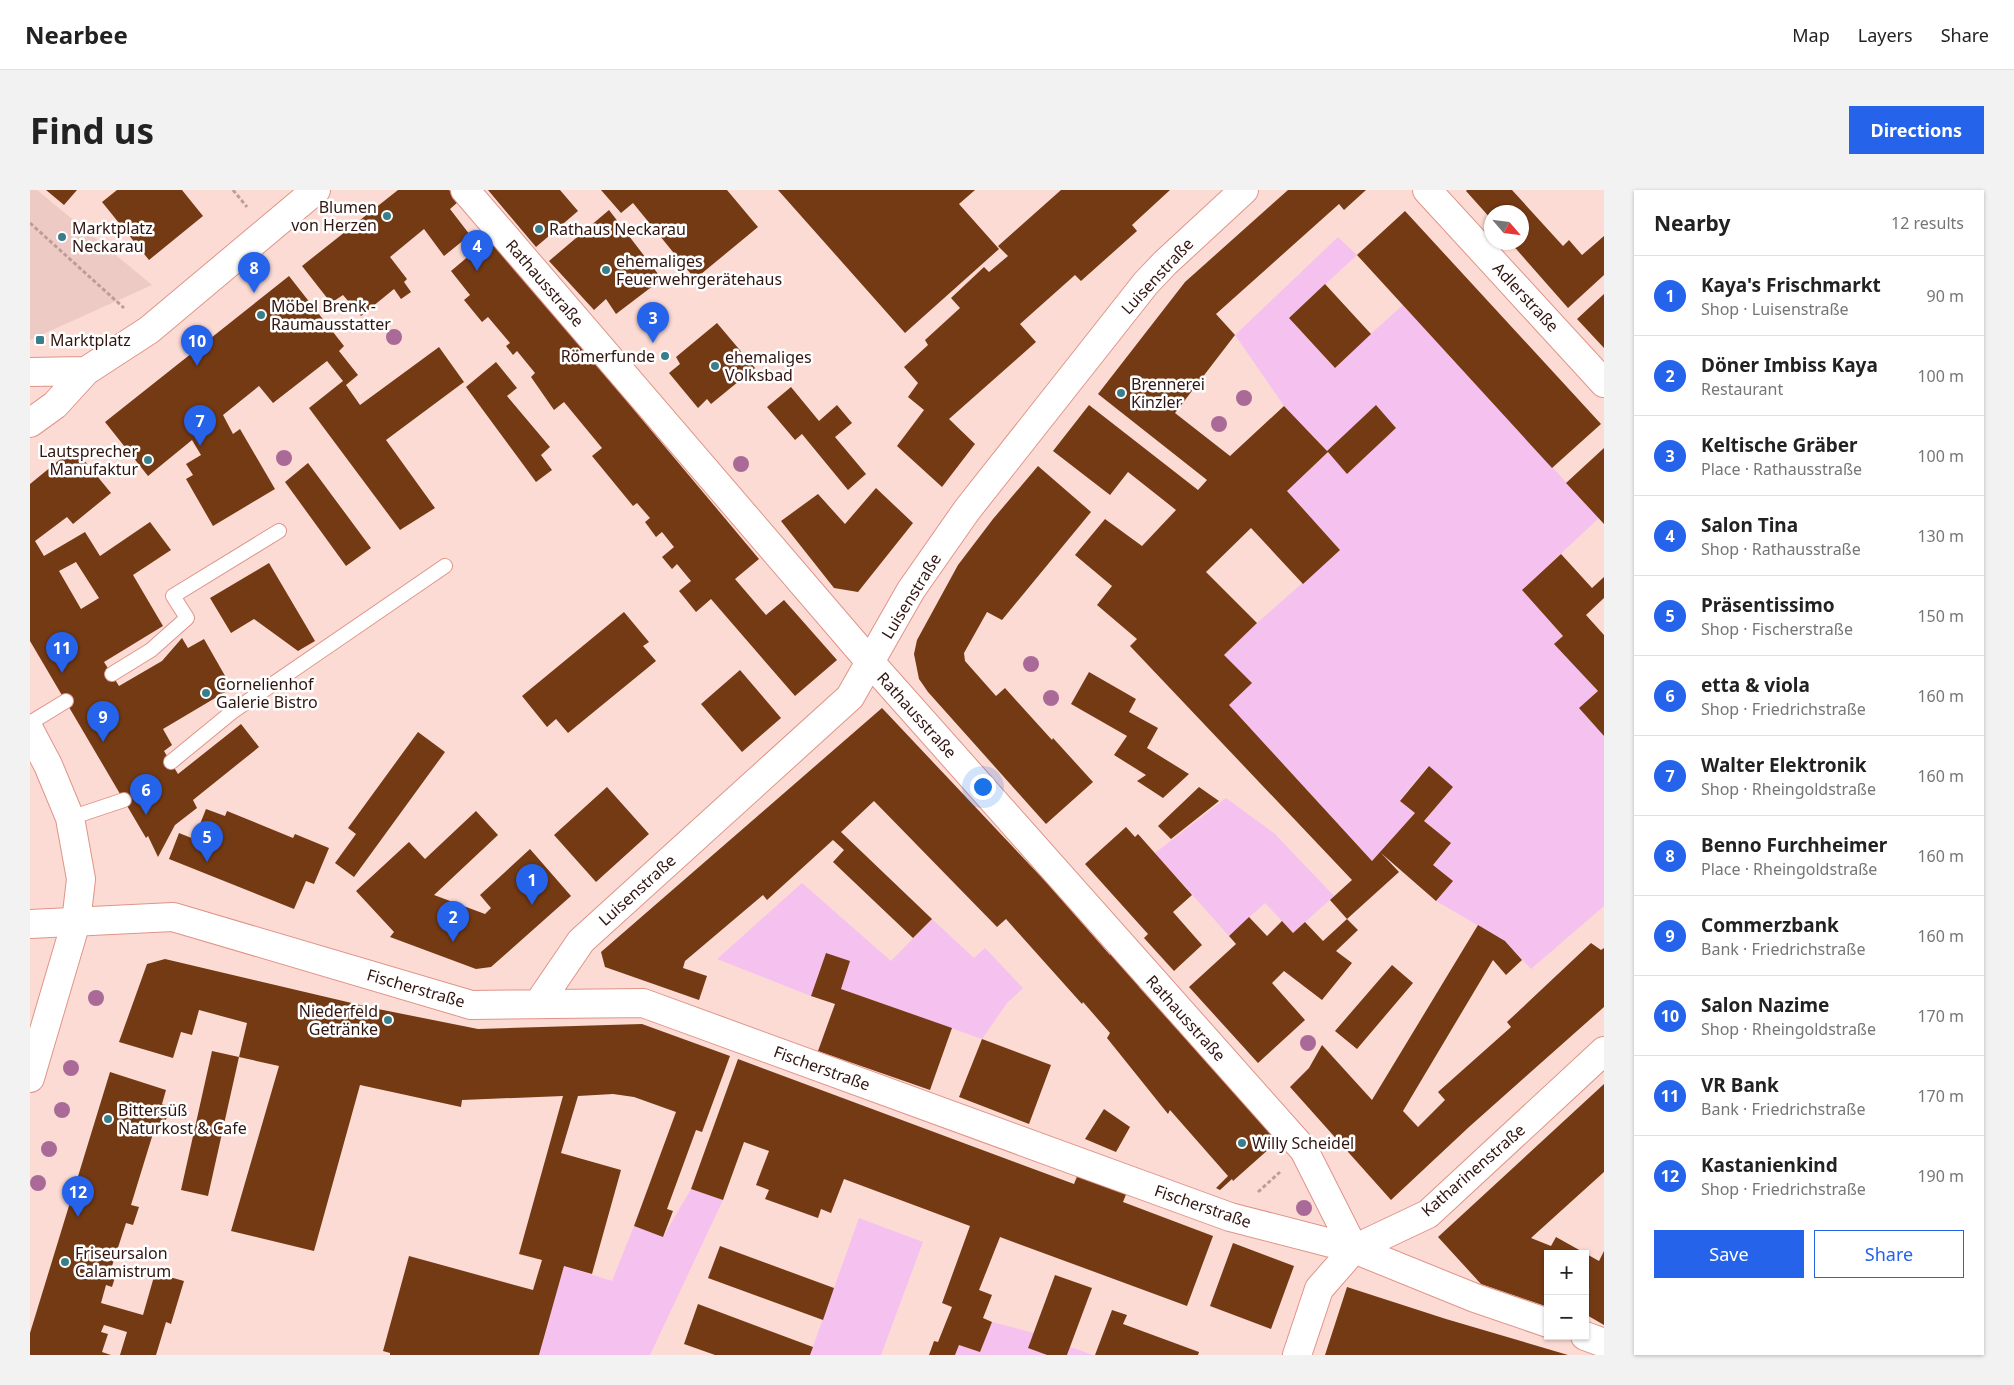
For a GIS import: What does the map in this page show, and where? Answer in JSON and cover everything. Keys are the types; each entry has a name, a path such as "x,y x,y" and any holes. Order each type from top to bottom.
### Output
{"street":[{"path":"30,423 55,405 86,370 149,330 316,190"},
{"name":"Rathausstraße","path":"464,190 871,662 1304,1150 1354,1249"},
{"name":"Luisenstraße","path":"538,1004 581,941 850,697 911,590 967,510 1027,432 1146,283 1244,190"},
{"name":"Adlerstraße","path":"1427,190 1604,383"},
{"path":"30,372 86,370"},
{"path":"30,731 70,818 81,879 76,922 30,1078"},
{"name":"Fischerstraße","path":"30,924 173,917 471,1005 643,1003 1230,1217 1354,1249 1475,1298 1544,1322"},
{"name":"Katharinenstraße","path":"1297,1355 1319,1289 1354,1249 1428,1214 1604,1051"},
{"path":"1589,1337 1604,1343"}],"lane":[{"path":"112,674 151,650 187,618 173,596 279,531"},
{"path":"170,762 232,712 445,566"},
{"path":"30,723 66,701"},
{"path":"70,818 124,800"}],"path":[{"path":"30,223 149,330"},
{"path":"1230,1217 1304,1150"}],"shaded area":[{"name":"Marktplatz Neckarau","path":"30,190 37,190 152,285 30,340"},
{"path":"1338,237 1357,255 1289,318 1334,367 1403,305 1599,518 1522,590 1563,636 1555,644 1598,691 1579,708 1604,736 1604,906 1531,969 1505,941 1436,901 1453,881 1433,865 1451,843 1424,821 1453,787 1428,766 1400,800 1415,813 1372,861 1229,705 1252,683 1224,655 1257,623 1340,550 1287,491 1328,452 1347,473 1396,428 1376,406 1327,451 1284,406 1235,335"},
{"path":"1226,798 1275,834 1334,896 1293,933 1265,903 1229,936 1155,853"},
{"path":"802,883 891,961 932,919 974,958 985,948 1023,988 1007,1003 982,1039 841,989 826,954 811,996 717,959"},
{"path":"691,1189 723,1200 650,1355 539,1355 564,1266 612,1281 634,1226 663,1237"},
{"path":"859,1218 923,1242 881,1355 810,1355"},
{"path":"992,1322 1034,1333 1028,1348 1047,1355 955,1355 959,1345 980,1352"},
{"path":"1070,1347 1093,1355 1067,1355"}],"building":[{"path":"46,190 77,190 64,205"},
{"path":"117,190 182,190 203,216 149,260 102,202"},
{"path":"398,190 449,190 458,202 450,209 470,235 444,256 424,229 390,257 407,279 404,282 411,292 401,299 394,289 361,316 343,295 331,303 302,266"},
{"name":"Rathaus Neckarau","path":"488,190 560,190 578,211 536,247"},
{"path":"601,190 727,190 758,227 695,279 633,203 621,213"},
{"path":"778,190 975,190 959,204 999,249 905,333"},
{"path":"1061,190 1170,190 1132,225 1137,231 1081,281 1075,275 1020,324 1036,342 949,419 975,444 942,487 897,446 924,410 908,397 918,383 904,367 928,345 925,340 960,308 951,298 984,267 989,272 1008,256 998,246"},
{"path":"1288,190 1366,190 1344,210 1339,204 1216,314 1235,335 1175,413 1230,456 1284,406 1327,451 1376,405 1396,428 1347,474 1328,452 1287,491 1340,550 1303,584 1251,528 1206,572 1257,623 1224,655 1252,683 1229,705 1372,861 1415,813 1400,801 1429,766 1453,787 1424,821 1451,843 1433,865 1453,881 1436,901 1381,853 1399,872 1347,919 1330,900 1352,880 1130,646 1137,639 1097,605 1112,586 1075,555 1105,519 1142,546 1176,510 1128,472 1110,495 1053,451 1089,405 1198,490 1207,480 1098,394 1185,282"},
{"path":"1512,190 1526,205 1484,205 1484,211 1466,191"},
{"path":"1529,209 1563,246 1569,240 1582,255 1604,236 1604,275 1568,308 1517,250 1529,250"},
{"name":"ehemaliges Feuerwehrgerätehaus","path":"609,210 662,279 616,314 606,299 594,310 549,261"},
{"path":"1405,211 1601,424 1552,468 1357,255"},
{"path":"490,238 759,559 735,579 766,615 784,600 837,660 795,696 711,599 696,612 679,591 691,581 677,564 672,569 662,557 674,547 662,532 656,537 645,522 650,518 637,503 633,506 592,456 602,448 564,402 554,410 531,377 535,373 517,351 513,355 506,346 510,343 488,317 482,322 464,300 470,295 451,271"},
{"path":"289,276 344,346 339,351 358,375 346,385 360,405 439,347 464,382 386,440 435,508 400,530 309,408 343,381 327,361 273,403 259,386 223,415 233,434 240,429 275,489 213,526 186,479 193,475 186,464 201,455 192,440 148,476 105,422"},
{"path":"1325,284 1371,334 1335,368 1289,318"},
{"path":"1604,294 1604,348 1577,319"},
{"name":"ehemaliges Volksbad","path":"717,323 755,368 711,404 707,399 698,408 669,373 680,364 676,357"},
{"path":"496,362 517,388 507,396 550,447 541,455 552,470 536,482 466,387"},
{"path":"791,387 819,421 837,405 852,423 835,437 866,474 848,490 802,434 795,440 767,407"},
{"path":"74,448 111,493 73,524 67,517 35,541 44,556 85,532 100,556 150,522 171,550 133,575 163,626 104,662 119,686 162,661 182,638 188,648 204,639 232,688 163,729 172,745 164,751 178,774 241,724 259,747 193,800 197,808 175,825 158,857 148,836 146,838 30,641 30,484","holes":["76,562 99,598 81,609 59,571"]},
{"path":"1604,448 1604,524 1566,483"},
{"path":"308,463 371,548 346,566 285,482"},
{"path":"1038,466 1091,512 1002,620 987,612 964,653 965,661 996,696 1005,688 1093,782 1046,824 928,692 919,679 914,654 917,640 958,565 993,519"},
{"path":"876,488 913,523 858,592 834,588 781,521 818,494 845,524"},
{"path":"1561,554 1592,588 1604,577 1604,598 1586,615 1604,635 1604,736 1579,708 1598,691 1554,644 1563,636 1522,590"},
{"path":"269,563 315,641 298,651 254,619 231,633 210,598"},
{"path":"624,612 649,642 643,646 656,661 568,733 556,719 547,727 522,696"},
{"path":"740,670 781,718 742,752 701,704"},
{"path":"1089,672 1136,699 1129,712 1158,728 1147,748 1189,774 1163,798 1137,781 1146,775 1114,755 1127,736 1071,704"},
{"path":"882,708 1046,882 1110,955 1111,953 1141,985 1139,987 1278,1141 1233,1181 1232,1179 1220,1190 1216,1188 1228,1176 1170,1110 1168,1114 1107,1038 1110,1033 1083,1002 1082,1004 1006,919 997,927 874,801 841,832 932,919 913,938 833,862 844,850 833,840 767,900 763,895 685,961 683,968 707,976 699,1000 605,967 601,952"},
{"path":"418,732 445,752 354,877 335,863 356,834 348,828"},
{"path":"607,787 649,834 596,882 554,835"},
{"path":"1199,787 1219,801 1171,839 1158,826"},
{"path":"206,809 225,816 227,811 293,838 295,834 329,848 314,884 306,881 294,909 169,859 179,833 194,839"},
{"path":"476,811 498,835 434,895 485,914 491,908 480,895 530,849 571,896 491,967 476,969 390,937 394,932 356,891 409,842 425,859"},
{"path":"1126,827 1135,837 1138,834 1192,895 1173,912 1202,945 1174,971 1144,938 1148,934 1085,864"},
{"path":"1249,917 1267,936 1282,921 1293,933 1305,922 1323,941 1347,919 1358,930 1336,951 1352,963 1322,1000 1284,971 1272,983 1305,1020 1258,1063 1189,987 1236,944 1229,936"},
{"path":"1478,925 1505,941 1522,960 1506,975 1493,960 1403,1111 1418,1127 1445,1100 1438,1092 1511,1027 1507,1022 1591,943 1601,950 1604,948 1604,1007 1469,1127 1391,1200 1290,1087 1309,1068 1322,1045 1372,1100"},
{"path":"826,953 850,961 841,989 952,1028 930,1090 818,1051 835,1004 811,996"},
{"path":"165,959 373,1008 478,1029 642,1024 730,1056 702,1132 696,1130 667,1209 673,1211 663,1237 634,1226 676,1112 634,1097 613,1094 578,1096 561,1153 621,1170 592,1274 564,1266 539,1355 390,1355 390,1353 383,1351 409,1256 533,1290 542,1260 519,1254 563,1096 462,1100 461,1107 360,1085 314,1251 231,1231 279,1066 239,1057 247,1023 199,1010 192,1035 181,1032 173,1058 119,1042 147,964"},
{"path":"1392,965 1413,983 1357,1049 1335,1031"},
{"path":"982,1039 1051,1065 1029,1124 959,1097"},
{"path":"212,1051 239,1057 208,1196 181,1190"},
{"path":"738,1059 1074,1184 1078,1174 1127,1192 1123,1202 1213,1236 1187,1306 1000,1237 979,1290 992,1295 983,1318 992,1322 980,1352 959,1345 955,1355 929,1355 934,1341 938,1342 952,1307 942,1303 970,1226 844,1179 831,1213 821,1209 818,1218 765,1199 769,1190 756,1185 769,1151 744,1142 723,1200 691,1189"},
{"path":"110,1072 166,1090 162,1104 170,1106 163,1130 155,1127 131,1205 139,1207 133,1225 126,1223 112,1266 118,1268 112,1287 106,1285 101,1303 143,1315 155,1273 184,1281 171,1324 166,1322 156,1355 120,1355 127,1332 104,1325 101,1332 108,1334 102,1352 111,1355 30,1355 30,1333"},
{"path":"1604,1084 1604,1172 1531,1238 1551,1246 1556,1237 1579,1250 1544,1250 1544,1306 1481,1284 1438,1237"},
{"path":"1104,1109 1130,1127 1116,1152 1085,1139"},
{"path":"1233,1243 1294,1266 1271,1329 1210,1306"},
{"path":"720,1246 834,1288 823,1320 708,1278"},
{"path":"1604,1251 1604,1325 1589,1316 1589,1255 1599,1261"},
{"path":"1055,1275 1092,1288 1067,1355 1047,1355 1028,1348"},
{"path":"1347,1287 1446,1319 1568,1355 1325,1355"},
{"path":"698,1304 813,1347 810,1355 715,1355 684,1344"},
{"path":"1112,1310 1127,1315 1123,1324 1199,1352 1198,1355 1095,1355"}],"place":[{"name":"Blumen von Herzen","path":"387,216"},
{"name":"Rathaus Neckarau","path":"539,229"},
{"name":"Marktplatz Neckarau","path":"62,237"},
{"name":"ehemaliges Feuerwehrgerätehaus","path":"606,270"},
{"name":"Salon Tina","path":"477,271"},
{"name":"Benno Furchheimer","path":"254,293"},
{"name":"Möbel Brenk - Raumausstatter","path":"261,315"},
{"name":"Marktplatz","path":"40,340"},
{"name":"Keltische Gräber","path":"653,343"},
{"name":"Römerfunde","path":"665,356"},
{"name":"Salon Nazime","path":"197,366"},
{"name":"ehemaliges Volksbad","path":"715,366"},
{"name":"Brennerei Kinzler","path":"1121,393"},
{"name":"Walter Elektronik","path":"200,446"},
{"name":"Lautsprecher Manufaktur","path":"148,460"},
{"name":"VR Bank","path":"62,673"},
{"name":"Cornelienhof Galerie Bistro","path":"206,693"},
{"name":"Commerzbank","path":"103,742"},
{"name":"etta & viola","path":"146,815"},
{"name":"Präsentissimo","path":"207,862"},
{"name":"Kaya's Frischmarkt","path":"532,905"},
{"name":"Döner Imbiss Kaya","path":"453,942"},
{"name":"Niederfeld Getränke","path":"388,1020"},
{"name":"Bittersüß Naturkost & Cafe","path":"108,1119"},
{"name":"Willy Scheidel","path":"1242,1143"},
{"name":"Kastanienkind","path":"78,1217"},
{"name":"Friseursalon Calamistrum","path":"65,1262"}]}
